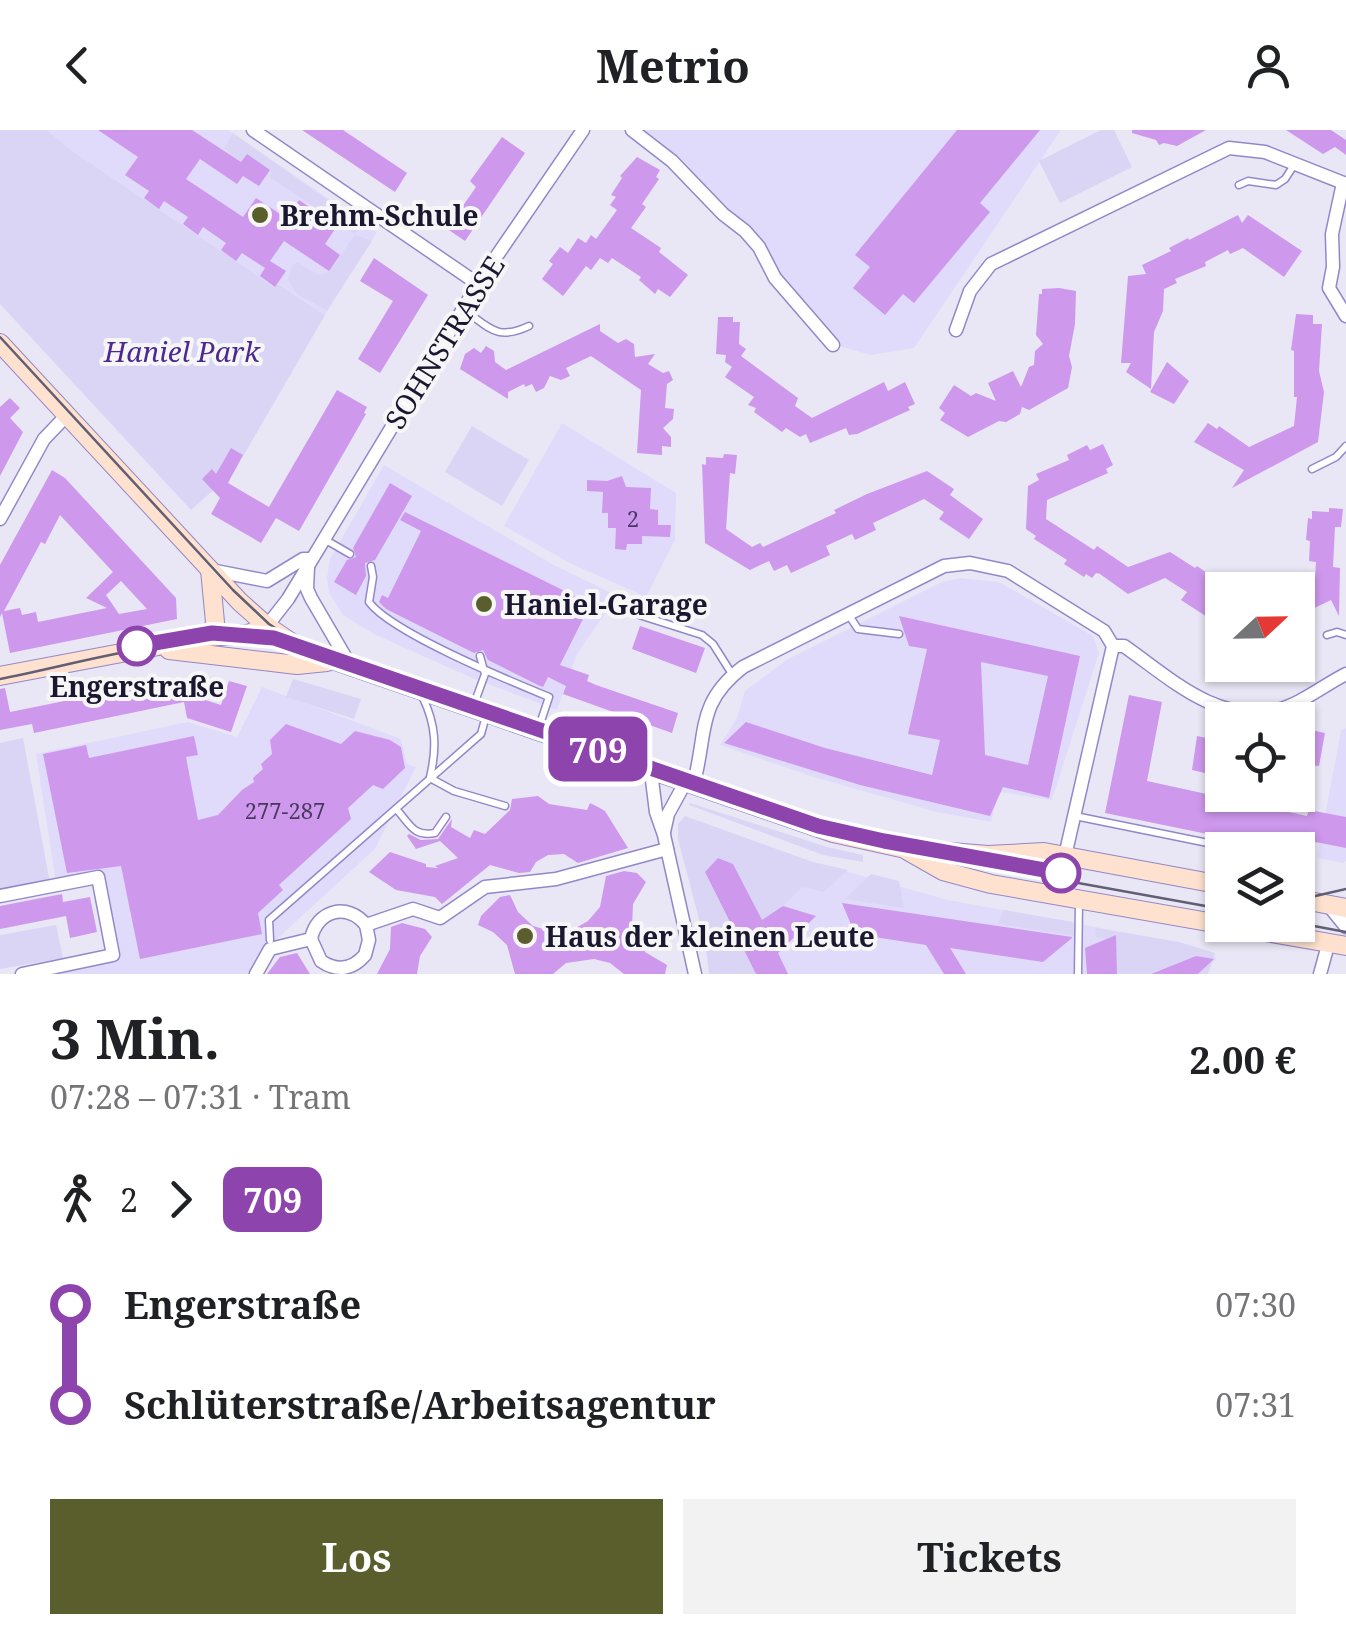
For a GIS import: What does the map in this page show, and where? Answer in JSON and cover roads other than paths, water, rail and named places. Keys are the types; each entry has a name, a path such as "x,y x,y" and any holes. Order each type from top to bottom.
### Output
{"main road":[{"path":"0,344 210,570 267,626 290,642 342,664 832,833 901,848 988,855 1036,851 1205,879"},
{"path":"206,637 215,622 210,570"},
{"path":"0,676 206,637 248,634 267,626"},
{"path":"154,648 297,664 342,664"},
{"path":"901,848 958,876 1337,946"}],"street":[{"path":"254,130 478,284"},
{"name":"SOHNSTRASSE","path":"267,626 462,309 583,130"},
{"path":"632,130 672,161 723,214 746,231 759,246 774,278 833,345"},
{"path":"956,330 980,275 1005,255 1230,148 1251,148 1345,184 1332,234 1334,267 1329,288 1346,316"},
{"path":"0,520 44,439 67,415"},
{"name":"SOHNSTRASSE","path":"210,570 267,581 303,559 309,561"},
{"path":"309,561 308,590 342,664"},
{"path":"665,842 668,814 689,784 705,713 733,675 944,566 970,563 992,566 1022,578 1104,631 1113,646 1065,856"},
{"path":"1113,646 1124,646 1210,705 1227,711 1277,710 1346,674"},
{"path":"651,772 656,812 696,974"},
{"path":"366,926 413,910 440,918 485,886 556,879 665,842"},
{"path":"0,896 98,877 113,956 22,974"},
{"path":"1337,906 1346,927"},
{"path":"334,912 350,912 366,926 369,940 365,955 345,968 336,969 320,961 311,939 318,921 334,912"},
{"path":"1320,974 1346,938"},
{"path":"256,974 270,949 311,939"}],"lane":[{"path":"1239,185 1248,181 1276,185 1294,164"},
{"path":"462,309 502,334 529,326"},
{"path":"1312,469 1336,457 1346,446"},
{"path":"323,538 350,554"},
{"path":"371,566 374,577 369,602 404,628 470,662 485,674 549,697 537,732"},
{"path":"847,613 858,629 899,634"},
{"path":"640,615 702,635 713,644 733,675"},
{"path":"404,628 414,624"},
{"path":"1327,634 1337,632 1346,636"},
{"path":"270,940 270,920 481,734 485,674 480,656"},
{"path":"420,691 433,718 430,778"},
{"path":"430,778 454,791 506,806"},
{"path":"398,810 413,831 420,834 434,833 446,816"},
{"path":"1074,816 1205,843"},
{"path":"1078,974 1080,901"}],"tram line":[{"path":"0,337 233,590 269,624 300,644"},
{"name":"709","path":"137,646 212,633 274,638 818,826 1061,873"},
{"path":"0,679 170,644 237,640 268,643 817,832 884,848 1205,906"},
{"path":"1315,896 1346,889"},
{"path":"1315,926 1346,932"}],"place":[{"name":"Brehm-Schule","path":"260,215"},
{"name":"Haniel-Garage","path":"484,604"},
{"name":"Engerstraße","path":"137,646"},
{"name":"Haus der kleinen Leute","path":"525,936"}],"park label":[{"name":"Haniel Park","path":"182,351"}]}
